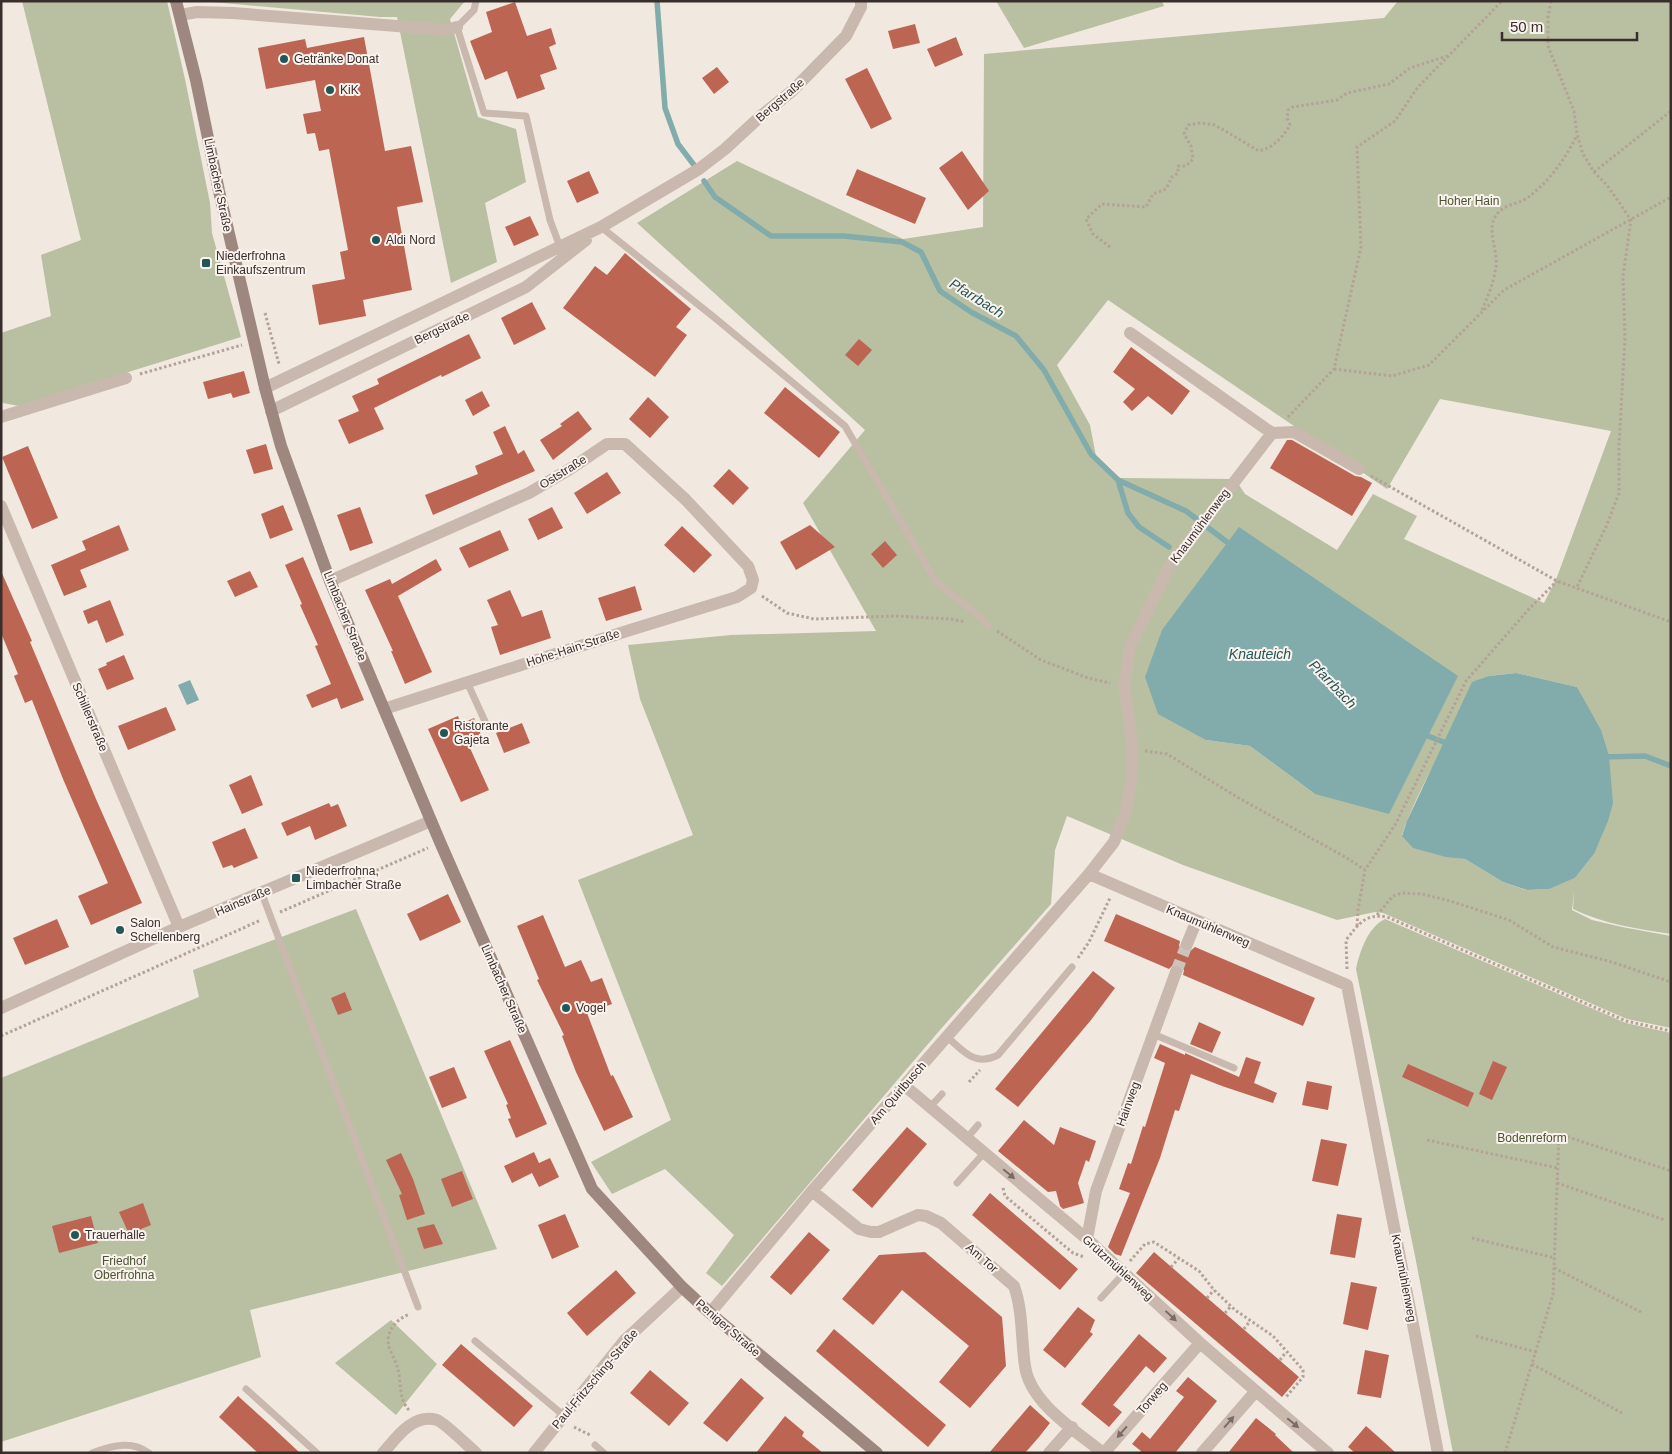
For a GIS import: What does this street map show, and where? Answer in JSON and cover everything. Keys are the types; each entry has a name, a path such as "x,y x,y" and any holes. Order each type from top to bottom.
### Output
{"street":[{"name":"Limbacher Straße","path":"176,1 196,80 219,191 265,388 281,446 330,581 431,822 592,1189"},
{"name":"Bergstraße","path":"265,388 601,227 699,169 792,91 846,36 861,7 861,1"},
{"path":"180,15 197,12 233,13 447,30 457,27"},
{"name":"Bergstraße","path":"271,411 526,287 601,227"},
{"path":"1130,333 1272,433 1294,432 1359,469"},
{"path":"1,417 126,378"},
{"name":"Knaumühlenweg","path":"1272,433 1169,567 1130,647 1124,686 1130,724 1132,778 1126,811 1114,842 1089,874 1196,922 1347,985 1438,1453"},
{"name":"Oststraße","path":"330,581 529,493 570,470 607,444 625,444 686,500 748,566 752,584"},
{"name":"Schillerstraße","path":"1,506 179,927"},
{"name":"Hohe-Hain-Straße","path":"384,709 737,598 752,584"},
{"name":"Hainstraße","path":"1,1008 179,927 431,822"},
{"name":"Am Quirlbusch","path":"710,1313 812,1191 1089,874"},
{"path":"1187,944 1196,922"},
{"name":"Hainweg","path":"1087,1239 1096,1191 1176,972"},
{"name":"Grützmühlenweg","path":"905,1086 1087,1239 1255,1392 1328,1453"},
{"name":"Peniger Straße","path":"592,1189 682,1288 876,1453"},
{"name":"Am Tor","path":"812,1191 859,1229 870,1232 879,1232 918,1215 926,1216 941,1223 1014,1286 1019,1300 1025,1368 1031,1384 1042,1403 1103,1453"},
{"name":"Paul-Fritzsching-Straße","path":"534,1453 624,1341 682,1288"},
{"name":"Torweg","path":"1103,1453 1200,1342"},
{"path":"1202,1453 1255,1392"},
{"path":"383,1453 404,1430 415,1422 426,1419 438,1420 476,1453"},
{"path":"1049,1453 1072,1427"}],"lane":[{"path":"476,1 474,10 457,27 484,113 526,116 550,220 560,247"},
{"path":"601,227 845,426 936,582 979,616 988,626"},
{"path":"467,682 488,728"},
{"path":"262,894 418,1307"},
{"path":"946,1036 972,1058 985,1060 998,1055 1072,966"},
{"path":"1154,1034 1234,1068"},
{"path":"930,1107 942,1094"},
{"path":"967,1138 978,1125"},
{"path":"957,1183 984,1153"},
{"path":"1101,1298 1123,1272"},
{"path":"475,1341 562,1417"},
{"path":"246,1389 317,1453"},
{"path":"92,1453 114,1445 140,1447 149,1453"},
{"path":"595,1445 604,1453"}],"path":[{"path":"1272,433 1334,369 1361,247 1357,147 1395,121 1418,87 1502,1"},
{"path":"1551,1 1548,17 1548,46 1574,111 1577,134 1583,154 1594,172 1607,185 1631,220 1624,276 1625,338 1619,446 1619,493 1606,527 1576,589"},
{"path":"1110,247 1093,234 1086,219 1102,204 1146,207 1153,194 1166,189 1172,177 1178,173 1178,166 1186,166 1193,159 1191,146 1184,134 1188,125 1200,123 1215,125 1259,151 1268,149 1282,138 1290,126 1287,118 1288,110 1293,107 1337,100 1347,93 1389,84 1410,68 1447,56"},
{"path":"1594,172 1671,111"},
{"path":"1480,313 1492,285 1497,264 1492,236 1493,218 1503,208 1529,197 1559,166 1571,148 1577,134"},
{"path":"1334,369 1392,376 1430,365 1504,290 1671,197"},
{"path":"126,378 254,341"},
{"path":"1359,469 1557,581 1671,622"},
{"path":"1357,926 1365,870 1395,825 1466,681 1529,608 1557,581"},
{"path":"752,584 787,613 814,619 896,616 951,619 988,626 1041,660 1088,678 1124,686"},
{"path":"1132,750 1166,754 1237,797 1348,858 1365,870"},
{"path":"1,1036 440,842"},
{"path":"1072,966 1088,942 1116,886"},
{"path":"1347,985 1346,940 1361,921 1376,915 1393,896 1402,893 1422,894 1450,901 1509,920 1553,947 1612,962 1671,982"},
{"path":"1376,915 1387,917 1626,1021 1671,1031"},
{"path":"969,1082 976,1074"},
{"path":"1505,1453 1553,1294 1559,1134 1671,1172"},
{"path":"1427,1140 1558,1168"},
{"path":"1557,1182 1665,1220"},
{"path":"1005,1196 1073,1253 1101,1262 1106,1256"},
{"path":"1040,1225 1043,1221"},
{"path":"1472,1238 1554,1258"},
{"path":"1123,1272 1142,1247 1149,1243 1157,1243 1199,1271 1214,1290 1231,1306 1250,1321 1270,1333 1300,1366 1304,1375 1276,1409"},
{"path":"1171,1267 1179,1258"},
{"path":"1554,1268 1641,1312"},
{"path":"1207,1298 1214,1290"},
{"path":"1225,1313 1231,1306"},
{"path":"415,1422 413,1414 403,1402 398,1369 389,1347 388,1337 396,1320 420,1312 418,1307"},
{"path":"1244,1329 1250,1321"},
{"path":"1476,1336 1536,1352"},
{"path":"1280,1360 1286,1352"},
{"path":"1532,1364 1624,1414"},
{"path":"562,1417 570,1425 586,1431 597,1441 595,1445"}],"green space":[{"path":"22,1 167,1 210,203 212,233 241,337 19,406 3,403 1,399 1,333 51,316 41,255 81,240"},
{"path":"201,1 465,1 450,19 478,117 516,129 526,182 485,203 497,262 451,283 397,17"},
{"path":"996,1 1162,1 1164,6 1024,48"},
{"name":"Hoher Hain","path":"1398,1 1671,1 1671,934 1609,922 1573,909 1574,891 1572,910 1592,920 1671,936 1671,1028 1627,1019 1383,913 1375,912 1337,920 1183,865 1067,816 1055,850 1051,904 940,1030 722,1286 706,1273 734,1235 665,1169 612,1194 591,1162 671,1120 578,880 693,835 640,699 628,645 731,635 876,631 803,503 865,430 637,223 737,161 903,239 983,227 984,54 1384,18","holes":["1108,300 1387,489 1440,399 1611,431 1557,577 1544,603 1404,539 1417,516 1373,494 1337,550 1245,494 1235,479 1120,478 1096,456 1090,425 1057,365","1516,673 1577,687 1588,709 1594,854 1575,878 1548,889 1526,890 1503,882 1465,859 1446,856 1402,835 1419,793 1452,733 1489,676","1458,676 1315,794 1250,746 1206,740"]},
{"name":"Friedhof Oberfrohna","path":"356,909 497,1249 250,1310 261,1357 1,1442 1,1078 199,997 193,970"},
{"name":"Bodenreform","path":"1385,919 1626,1023 1671,1033 1671,1453 1453,1453 1356,969 1362,947 1369,934"},
{"path":"391,1320 437,1364 396,1415 335,1363"}],"water":[{"name":"Knauteich","path":"1239,527 1458,676 1389,814 1315,794 1250,746 1206,740 1158,714 1145,677 1162,630"},
{"path":"1516,673 1577,687 1601,730 1609,756 1613,803 1608,821 1594,854 1575,878 1549,889 1527,890 1503,882 1465,859 1446,857 1413,848 1402,836 1407,821 1472,682 1489,676"},
{"path":"190,680 199,700 187,705 178,685"}],"building":[{"path":"515,2 527,36 551,28 556,44 549,47 557,69 540,75 545,89 517,99 507,71 485,80 470,41 492,32 486,12"},
{"path":"915,24 920,43 893,49 888,31"},
{"path":"364,37 385,151 411,146 423,202 397,207 412,290 363,300 366,316 319,325 312,285 345,279 340,252 348,250 329,149 319,151 315,133 307,134 303,114 321,111 315,80 266,89 258,48 305,39 307,48"},
{"path":"956,37 963,55 935,67 927,49"},
{"path":"717,67 729,82 714,94 702,78"},
{"path":"867,68 892,119 871,129 845,79"},
{"path":"962,151 989,191 968,210 939,168"},
{"path":"857,169 926,198 915,224 846,195"},
{"path":"589,171 599,193 577,203 567,181"},
{"path":"530,216 539,235 514,246 505,227"},
{"path":"625,253 691,309 676,327 687,335 655,377 563,308 595,266 607,275"},
{"path":"532,302 546,329 514,345 501,318"},
{"path":"469,334 481,358 442,377 441,375 374,408 384,429 349,444 338,420 359,411 352,396 379,384 377,379"},
{"path":"859,339 872,350 858,366 845,355"},
{"path":"1131,347 1190,391 1172,415 1148,396 1132,411 1123,402 1135,389 1113,372"},
{"path":"244,371 250,393 233,398 231,393 208,399 203,382"},
{"path":"785,387 840,432 819,458 764,413"},
{"path":"482,391 490,406 473,416 465,400"},
{"path":"648,397 669,417 650,438 629,419"},
{"path":"578,411 592,429 553,460 540,440 562,426 560,424"},
{"path":"505,426 518,454 524,450 535,471 433,515 425,495 478,474 475,466 503,454 493,432"},
{"path":"1287,440 1292,440 1355,476 1372,483 1352,516 1270,468"},
{"path":"266,444 273,469 254,474 246,450"},
{"path":"28,446 58,518 32,529 2,457"},
{"path":"729,469 749,488 733,505 713,486"},
{"path":"607,472 621,493 587,514 574,493"},
{"path":"283,505 293,530 270,539 261,514"},
{"path":"360,507 373,543 350,551 337,515"},
{"path":"552,507 563,528 538,540 528,519"},
{"path":"119,525 129,550 80,570 87,587 64,596 51,565 86,550 82,541"},
{"path":"810,525 835,547 796,570 780,542"},
{"path":"682,526 712,555 694,573 664,545"},
{"path":"500,530 509,550 469,568 459,548"},
{"path":"885,541 897,555 883,568 871,554"},
{"path":"303,557 364,700 341,709 337,698 312,708 306,695 331,684 315,646 318,645 285,565"},
{"path":"436,559 442,570 398,596 432,672 405,684 391,651 393,651 365,590 390,579 392,584"},
{"path":"1,571 32,641 30,642 96,799 142,903 91,925 78,896 108,883 63,779 32,700 25,703 14,676 18,674 1,633"},
{"path":"250,571 258,587 235,597 227,581"},
{"path":"635,586 642,610 606,621 598,598"},
{"path":"510,590 522,617 542,610 551,638 500,655 491,627 498,625 487,600"},
{"path":"110,600 124,635 106,643 97,620 88,624 83,611"},
{"path":"124,655 134,679 107,690 98,669"},
{"path":"166,707 176,730 128,750 118,726"},
{"path":"458,716 461,724 474,718 484,742 470,748 489,790 461,802 428,729"},
{"path":"522,723 530,743 504,753 496,733"},
{"path":"251,775 263,805 242,814 229,785"},
{"path":"329,803 331,807 338,804 347,826 315,840 310,826 287,836 281,823"},
{"path":"245,828 258,858 234,868 232,865 223,868 212,842"},
{"path":"448,894 461,922 420,941 407,914"},
{"path":"1116,914 1180,941 1179,946 1184,951 1189,952 1195,947 1315,998 1303,1026 1183,975 1184,970 1179,965 1174,964 1169,969 1104,941"},
{"path":"543,915 565,967 581,960 591,982 602,978 612,1004 587,1013 611,1076 613,1075 633,1117 604,1131 576,1072 562,1036 564,1035 537,980 539,979 517,926"},
{"path":"57,919 69,947 25,965 13,938"},
{"path":"1093,971 1115,988 1091,1020 1018,1107 995,1089"},
{"path":"345,992 352,1010 338,1015 331,998"},
{"path":"1199,1022 1221,1032 1212,1053 1190,1044"},
{"path":"510,1040 547,1124 516,1138 508,1119 511,1118 506,1105 508,1104 484,1051"},
{"path":"1160,1044 1239,1077 1246,1057 1261,1062 1254,1083 1277,1093 1273,1103 1191,1074 1179,1111 1175,1110 1160,1158 1121,1256 1115,1254 1108,1247 1130,1193 1119,1189 1128,1163 1131,1164 1143,1126 1145,1127 1165,1063 1154,1058"},
{"path":"1493,1061 1507,1067 1492,1100 1479,1094"},
{"path":"1408,1064 1474,1093 1468,1107 1402,1077"},
{"path":"454,1067 467,1098 442,1108 429,1077"},
{"path":"1307,1081 1332,1086 1328,1110 1302,1105"},
{"path":"1024,1120 1054,1145 1060,1127 1096,1141 1089,1162 1086,1160 1078,1183 1084,1203 1063,1209 1060,1206 1056,1191 1048,1192 998,1151"},
{"path":"907,1127 927,1144 872,1208 852,1190"},
{"path":"1321,1139 1347,1144 1338,1186 1312,1181"},
{"path":"534,1152 539,1163 550,1158 559,1177 539,1187 532,1173 512,1183 504,1166"},
{"path":"401,1153 413,1179 425,1214 407,1220 399,1195 402,1194 386,1160"},
{"path":"462,1171 473,1199 452,1207 441,1179"},
{"path":"990,1193 1078,1269 1060,1290 972,1215"},
{"path":"143,1203 151,1225 129,1234 119,1212"},
{"path":"565,1214 579,1247 552,1259 538,1225"},
{"path":"1337,1214 1362,1218 1355,1258 1330,1254"},
{"name":"Trauerhalle","path":"91,1216 98,1243 59,1253 52,1226"},
{"path":"434,1224 443,1244 424,1249 417,1228"},
{"path":"809,1232 830,1250 791,1295 770,1277"},
{"path":"925,1252 1002,1317 1006,1366 970,1408 939,1382 969,1346 902,1290 873,1325 842,1299 879,1255"},
{"path":"1154,1252 1299,1377 1282,1397 1136,1273"},
{"path":"616,1270 636,1293 587,1336 567,1313"},
{"path":"1351,1282 1377,1287 1368,1330 1343,1324"},
{"path":"1078,1307 1095,1320 1090,1332 1093,1334 1065,1368 1043,1350"},
{"path":"834,1329 946,1425 928,1447 816,1351"},
{"path":"1139,1334 1167,1358 1154,1373 1146,1366 1113,1405 1122,1412 1109,1427 1081,1404"},
{"path":"461,1344 533,1406 514,1427 442,1365"},
{"path":"1365,1350 1389,1355 1381,1398 1357,1394"},
{"path":"650,1370 689,1403 669,1426 630,1393"},
{"path":"1188,1377 1217,1401 1175,1453 1139,1453 1141,1451 1132,1444 1142,1432 1150,1439 1184,1397 1176,1391"},
{"path":"741,1378 764,1398 727,1442 703,1423"},
{"path":"238,1396 300,1453 258,1453 219,1417"},
{"path":"1030,1405 1050,1423 1039,1437 1025,1453 989,1453"},
{"path":"785,1416 804,1432 802,1436 823,1453 756,1453"},
{"path":"1256,1418 1276,1434 1294,1453 1228,1453"},
{"path":"1366,1426 1396,1453 1355,1453 1348,1447"}],"waterway":[{"name":"Pfarrbach","path":"657,1 665,108 678,144 694,165"},
{"name":"Pfarrbach","path":"704,181 715,197 771,236 844,236 902,242 921,252 940,291 971,312 1016,336 1044,370 1091,454 1118,480 1128,513 1139,527 1169,547"},
{"path":"1118,480 1186,511 1227,542"},
{"name":"Pfarrbach","path":"1428,736 1446,743"},
{"name":"Pfarrbach","path":"1602,757 1645,756 1671,766"}],"tunnel":[{"path":"1176,972 1187,944"}],"place":[{"name":"Getränke Donat","path":"284,59"},
{"name":"KiK","path":"330,90"},
{"name":"Aldi Nord","path":"376,240"},
{"name":"Niederfrohna Einkaufszentrum","path":"206,263"},
{"name":"Ristorante Gajeta","path":"444,733"},
{"name":"Niederfrohna, Limbacher Straße","path":"296,878"},
{"name":"Salon Schellenberg","path":"120,930"},
{"name":"Vogel","path":"566,1008"},
{"name":"Trauerhalle","path":"75,1235"}]}
